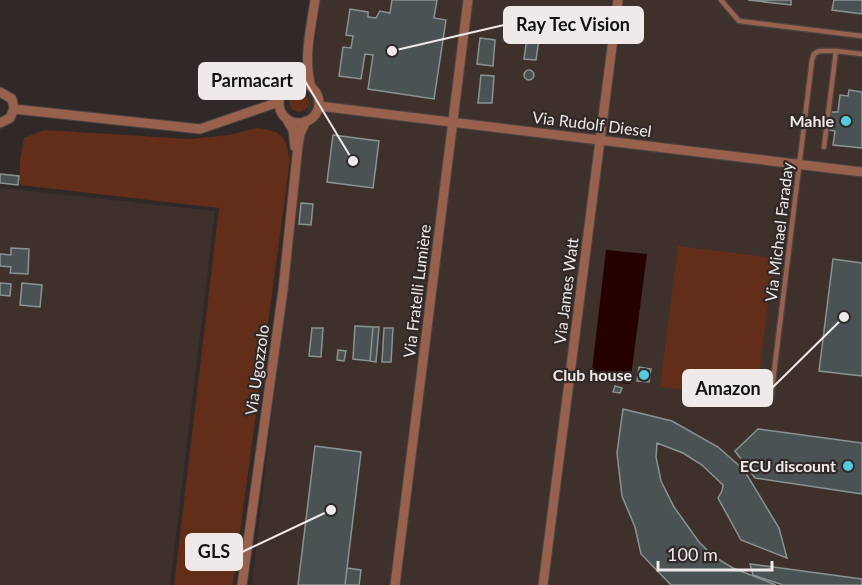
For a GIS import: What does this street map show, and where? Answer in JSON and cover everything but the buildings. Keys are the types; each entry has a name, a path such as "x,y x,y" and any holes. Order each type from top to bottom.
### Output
{"street":[{"path":"308,55 301,73 293,84 283,91 279,102 282,114 292,122 306,122 314,116 319,106 318,95 311,87 308,78 308,55 315,0"},
{"name":"Via Fratelli Lumière","path":"395,585 468,0"},
{"name":"Via James Watt","path":"543,585 618,0"},
{"path":"293,84 299,83 311,87"},
{"path":"0,92 12,99 14,109 10,118 0,123"},
{"path":"14,109 200,129 279,102"},
{"name":"Via Rudolf Diesel","path":"319,106 862,172"},
{"name":"Via Ugozzolo","path":"286,118 292,130 296,159"},
{"name":"Via Ugozzolo","path":"242,585 283,290 296,159 300,134 306,122"}],"lane":[{"path":"721,0 739,21 862,36"},
{"name":"Via Michael Faraday","path":"771,397 813,57 817,52 823,50 836,51"},
{"path":"824,147 836,51 862,54"}],"shaded area":[{"path":"320,0 862,0 862,585 252,585"},
{"path":"295,92 303,92 309,98 309,106 303,112 295,112 289,106 289,98"},
{"path":"257,128 278,133 284,140 290,160 233,585 174,585 219,208 20,185 20,160 24,138 44,130 190,139 229,135"},
{"path":"0,188 215,211 170,585 0,585"},
{"path":"678,246 774,258 756,399 660,387"},
{"path":"606,250 647,254 630,384 591,379"}],"place":[{"name":"Ray Tec Vision","path":"392,51"},
{"name":"Mahle","path":"846,121"},
{"name":"Parmacart","path":"353,161"},
{"name":"Amazon","path":"844,317"},
{"name":"Club house","path":"644,375"},
{"name":"ECU discount","path":"848,466"},
{"name":"GLS","path":"331,510"}]}
